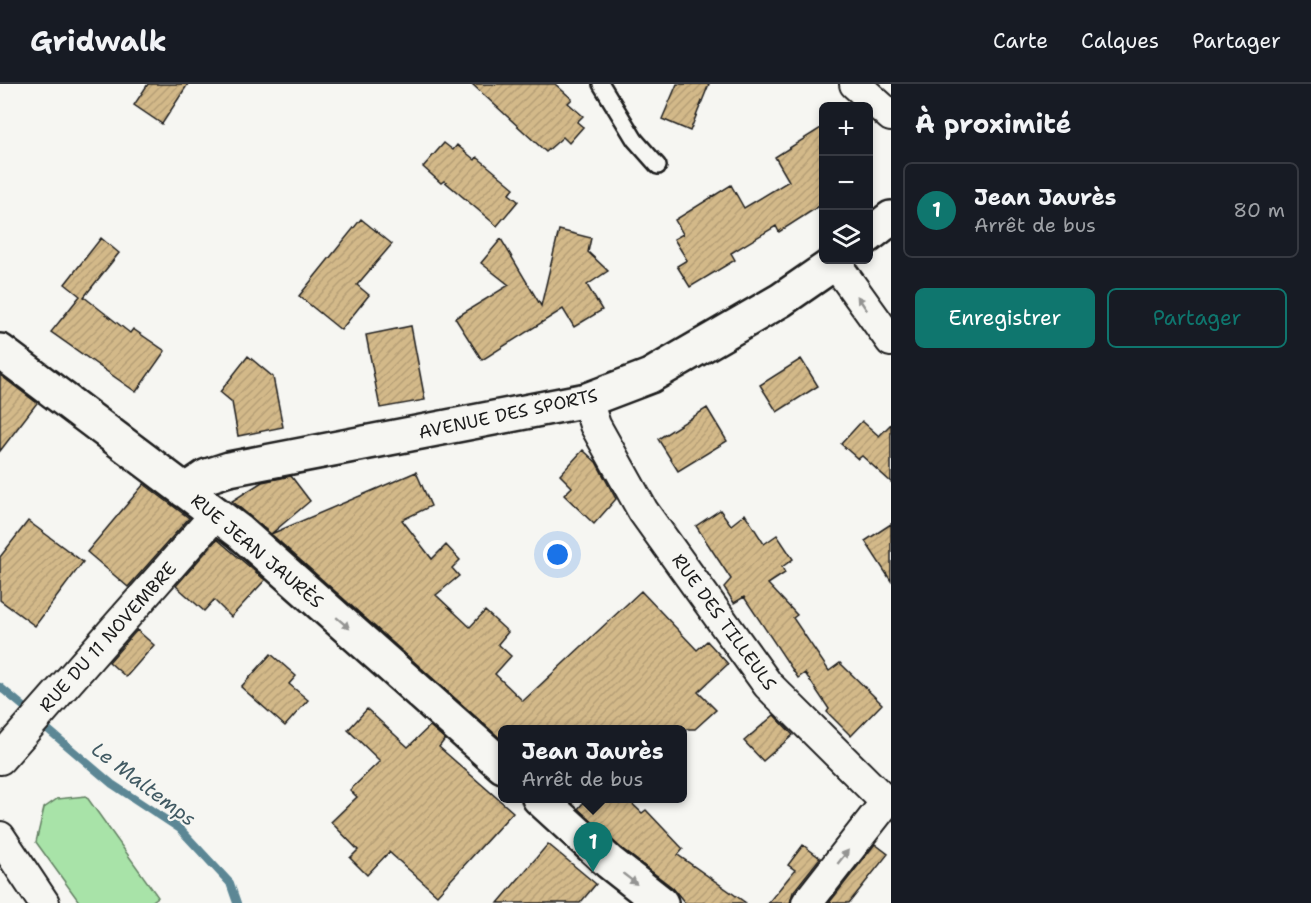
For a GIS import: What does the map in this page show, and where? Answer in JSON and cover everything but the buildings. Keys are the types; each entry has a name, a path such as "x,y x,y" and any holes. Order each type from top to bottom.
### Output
{"main road":[{"path":"873,232 891,218"},
{"name":"AVENUE DES SPORTS","path":"185,491 207,477 229,469 587,400 650,376 781,300 833,264"},
{"name":"RUE JEAN JAURÈS","path":"0,351 248,539 498,762"},
{"path":"544,803 609,862 661,903"}],"street":[{"path":"855,84 891,116"},
{"path":"839,264 891,341"},
{"name":"RUE DES TILLEULS","path":"587,400 595,425 643,511 768,685 886,802 807,903"},
{"name":"RUE DU 11 NOVEMBRE","path":"0,759 216,514"},
{"path":"0,837 44,903"}],"lane":[{"path":"601,84 635,140 658,166"}],"green space":[{"path":"86,796 158,897 150,903 80,903 36,842 44,808 57,799"}],"waterway":[{"name":"Le Maltemps","path":"0,687 23,706"},
{"name":"Le Maltemps","path":"44,726 112,784 180,829 230,883 237,903"}],"place":[{"name":"Jean Jaurès","path":"593,872"}]}
